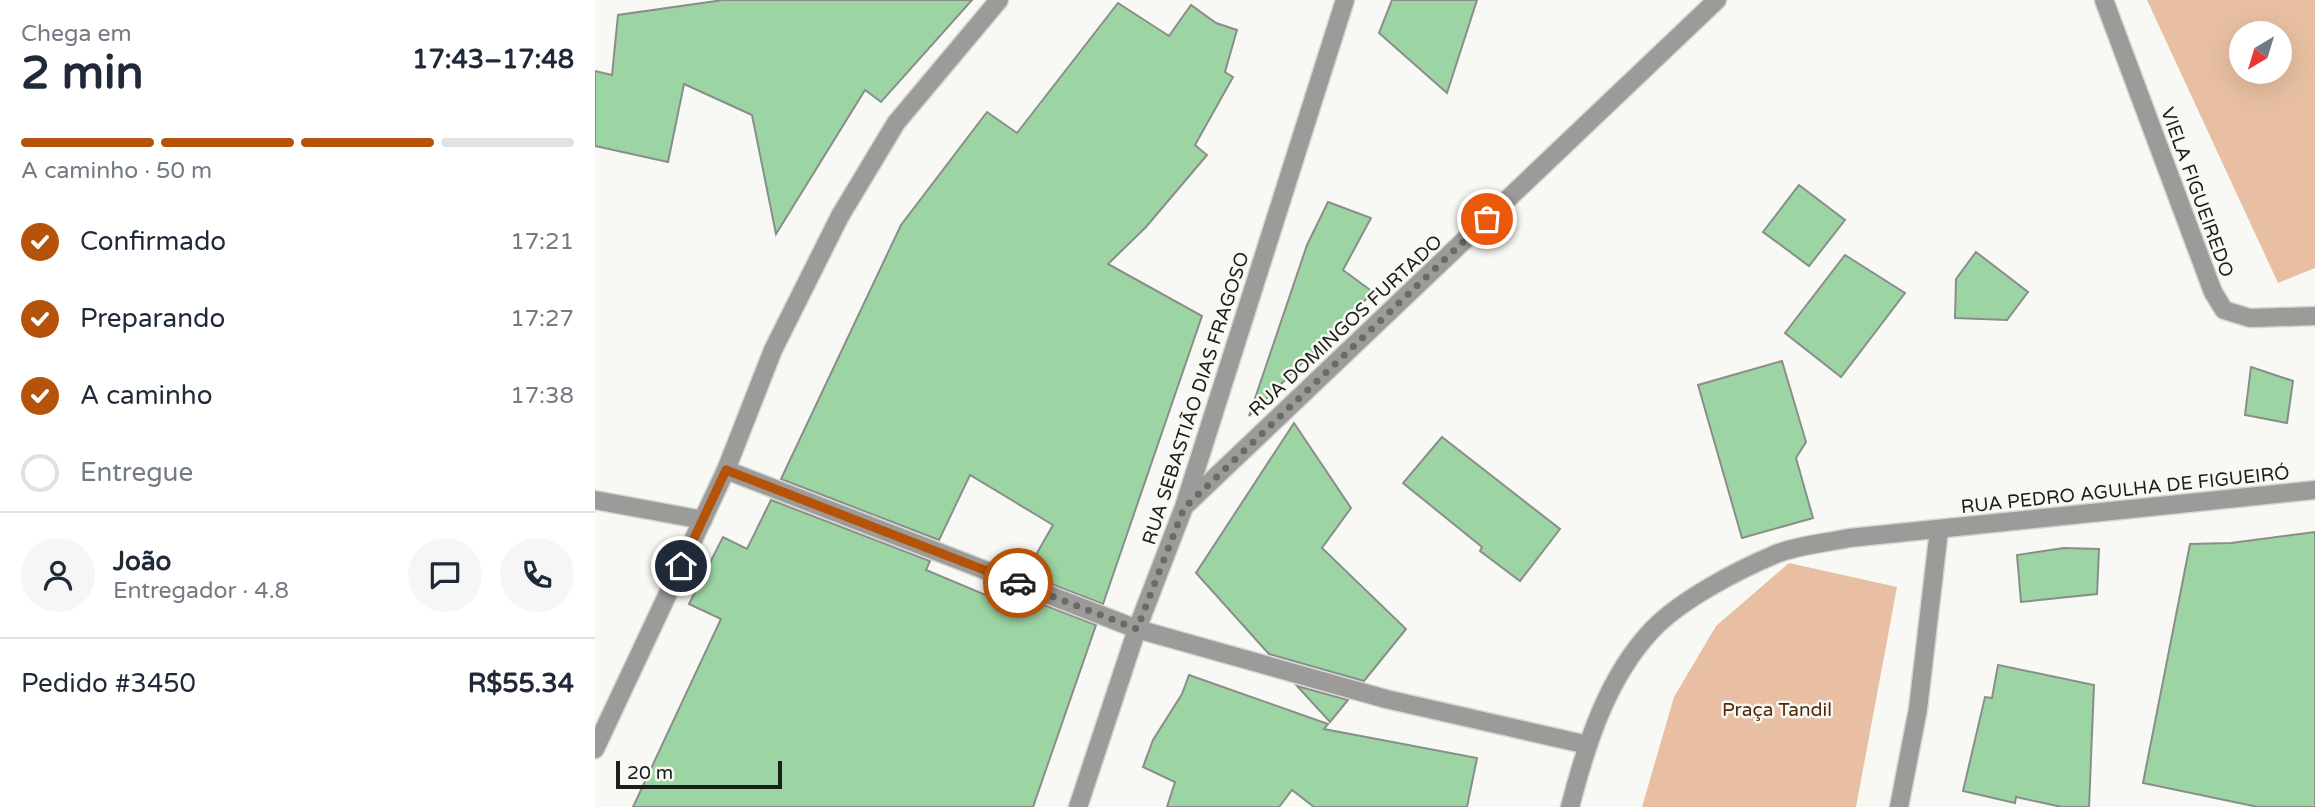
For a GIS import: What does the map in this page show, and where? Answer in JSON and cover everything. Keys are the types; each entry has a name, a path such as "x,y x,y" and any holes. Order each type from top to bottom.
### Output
{"street":[{"path":"595,749 726,470 773,350 840,216 896,123 999,0"},
{"name":"RUA SEBASTIÃO DIAS FRAGOSO","path":"1078,807 1137,629 1184,508 1345,0"},
{"name":"RUA DOMINGOS FURTADO","path":"1184,508 1717,0"},
{"name":"VIELA FIGUEIREDO","path":"2104,0 2213,292 2224,310 2250,318 2315,316"},
{"path":"726,470 1137,629 1386,699 1588,745"},
{"name":"RUA PEDRO AGULHA DE FIGUEIRÓ","path":"1570,807 1588,745 1604,703 1630,658 1654,628 1724,579 1778,553 1849,538 2315,490"},
{"path":"595,500 703,520"},
{"path":"1899,807 1918,709 1938,530"}],"green space":[{"path":"2147,0 2315,0 2315,268 2278,283"},
{"name":"Praça Tandil","path":"1789,563 1897,587 1856,807 1642,807 1674,697 1716,626"}],"building":[{"path":"723,0 972,0 881,102 865,90 776,234 752,115 684,84 668,162 595,146 595,71 612,75 618,15"},
{"path":"1392,0 1477,0 1447,93 1379,33"},
{"path":"1118,3 1169,36 1191,5 1216,23 1237,30 1225,72 1233,77 1195,145 1207,155 1146,227 1108,264 1202,316 1103,604 1025,574 1053,525 970,475 939,540 781,479 901,225 987,112 1017,133"},
{"path":"1799,185 1845,220 1809,266 1763,232"},
{"path":"1328,202 1371,218 1343,270 1373,292 1249,416 1307,245"},
{"path":"1976,252 2028,292 2007,320 1955,318 1956,279"},
{"path":"1845,255 1905,293 1841,377 1785,333"},
{"path":"1782,361 1806,442 1796,458 1813,518 1742,538 1698,385"},
{"path":"2251,367 2293,381 2287,423 2245,415"},
{"path":"1294,423 1351,508 1322,548 1406,629 1364,681 1269,654 1196,573"},
{"path":"1442,437 1560,529 1520,581 1480,551 1482,547 1403,483"},
{"path":"771,500 930,561 926,570 1007,604 1013,593 1096,625 1033,807 633,807 721,619 689,604 723,537 747,549"},
{"path":"2315,532 2315,807 2258,807 2143,783 2190,544 2231,543"},
{"path":"2064,548 2099,549 2097,594 2021,602 2017,555"},
{"path":"1998,665 2094,685 2089,807 2062,807 2016,797 2015,803 1963,791 1985,697 1992,698"},
{"path":"1189,675 1328,724 1324,729 1477,758 1467,807 1314,807 1292,790 1279,807 1167,807 1175,782 1143,767 1153,740 1182,694"},
{"path":"1297,686 1348,700 1330,722"}],"way so far":[{"path":"1018,583 1137,629 1184,508 1357,346 1487,219"}],"route":[{"path":"681,566 726,470 1018,583"}]}
